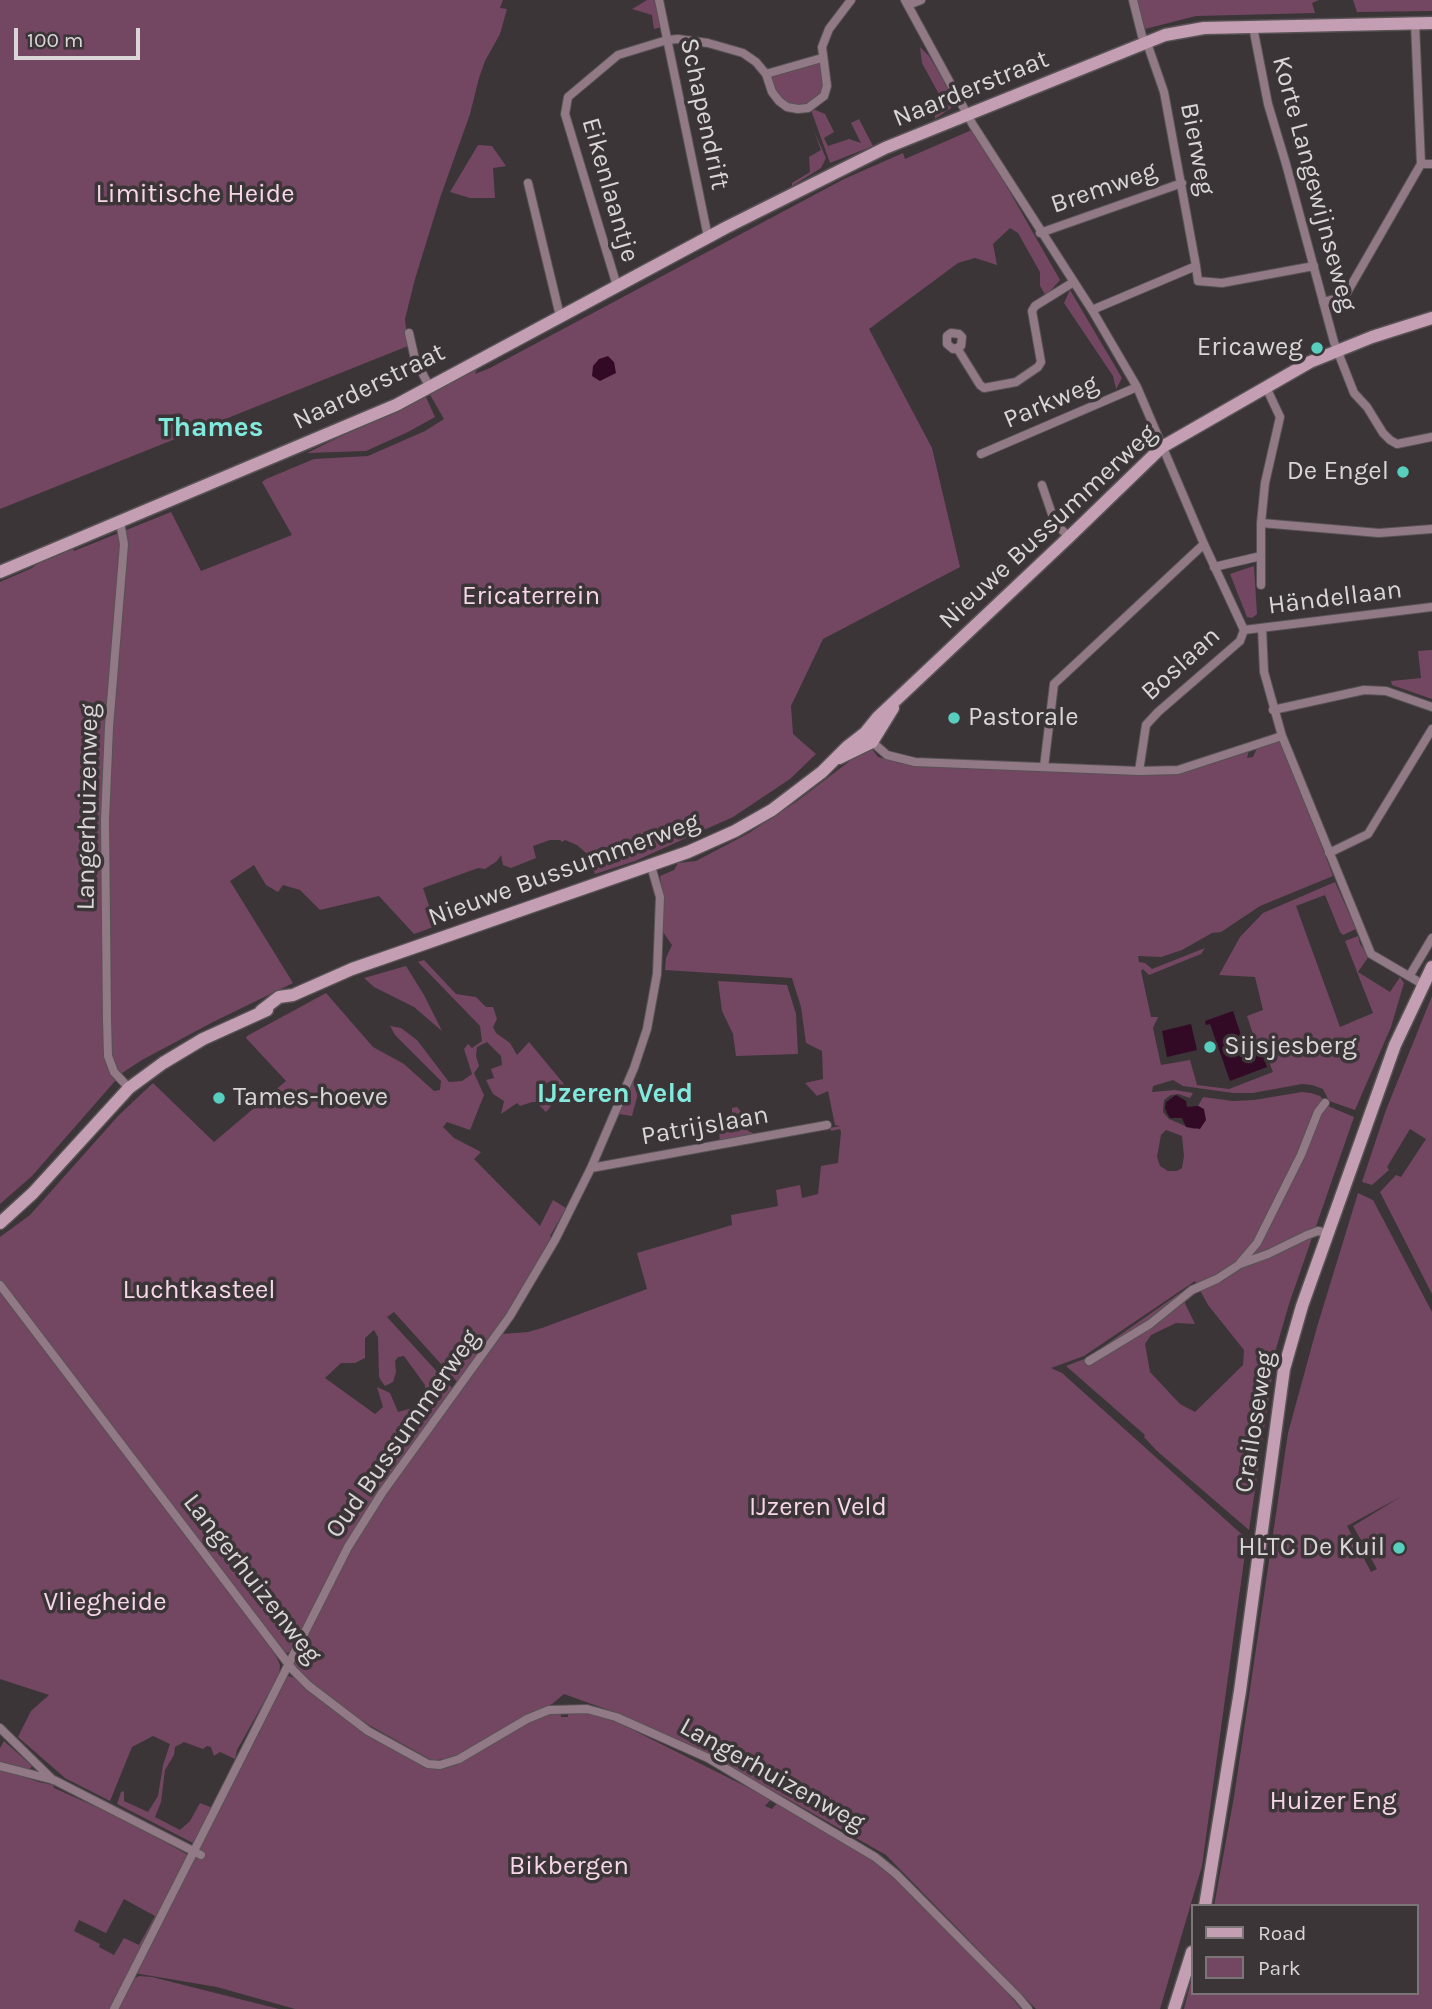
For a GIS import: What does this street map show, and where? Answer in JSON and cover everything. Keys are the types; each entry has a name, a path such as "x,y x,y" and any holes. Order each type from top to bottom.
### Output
{"main road":[{"name":"Naarderstraat","path":"0,572 358,422 708,237 885,148 1147,43 1183,30 1432,23"},
{"name":"Nieuwe Bussummerweg","path":"0,1223 33,1193 129,1088 174,1056 261,1011 281,1005 293,995 352,969 651,866 735,831 772,810 869,738 897,701 944,651 1069,537 1162,446 1310,362 1432,318"},
{"name":"Crailoseweg","path":"1205,1904 1240,1691 1284,1369 1302,1306 1395,1045 1432,967"},
{"path":"1174,2009 1190,1958"}],"street":[{"name":"Schapendrift","path":"659,0 708,237"},
{"path":"667,40 727,47 743,53 756,62 766,74 772,92 779,101 798,109 808,108 824,96 827,73 822,47 829,29 851,0"},
{"path":"921,0 907,3 968,115 1072,283 1092,310 1137,387 1244,630"},
{"name":"Bierweg","path":"1133,0 1142,36 1164,92 1196,266"},
{"path":"1322,302 1345,296 1421,164 1415,23"},
{"name":"Korte Langewijnseweg","path":"1253,27 1268,104 1322,302 1337,351 1354,393 1367,407 1382,433 1397,444 1432,437"},
{"name":"Eikenlaantje","path":"617,286 565,114 566,106 573,91 618,55 667,40"},
{"path":"766,74 822,58"},
{"path":"1421,164 1432,164"},
{"path":"528,183 556,306 561,316"},
{"name":"Bremweg","path":"1041,233 1182,183"},
{"path":"1092,310 1196,266 1198,281 1222,283 1314,266"},
{"path":"957,348 980,385 985,388 1016,382 1041,362 1032,311 1035,306 1072,283"},
{"path":"409,333 415,359 429,386"},
{"name":"Parkweg","path":"981,454 1137,387"},
{"path":"1261,585 1261,523 1265,483 1280,417 1266,387"},
{"path":"1042,485 1055,523 1069,537"},
{"name":"Langerhuizenweg","path":"120,522 124,548 109,727 105,820 107,1056 114,1072 129,1088"},
{"path":"1261,523 1379,533 1432,529"},
{"path":"1044,767 1054,684 1204,544"},
{"path":"1214,567 1261,556"},
{"name":"Händellaan","path":"1244,630 1432,607"},
{"path":"1262,628 1264,672 1282,736 1371,954 1424,985"},
{"name":"Boslaan","path":"1139,771 1146,725 1240,641 1244,630"},
{"path":"1273,709 1364,690 1386,691 1432,707"},
{"path":"1329,853 1368,834 1432,729"},
{"path":"869,738 887,755 915,762 1139,771 1178,770 1282,736"},
{"name":"Oud Bussummerweg","path":"114,2009 198,1853 288,1664 348,1546 382,1493 510,1316 555,1240 591,1168 634,1068 647,1029 657,974 660,897 651,866"},
{"path":"1410,975 1432,938"},
{"path":"1240,1264 1257,1243 1301,1155 1318,1112 1325,1103"},
{"name":"Patrijslaan","path":"591,1168 827,1125"},
{"path":"1089,1361 1150,1324 1192,1290 1217,1279 1240,1264 1318,1231 1328,1233"},
{"name":"Langerhuizenweg","path":"0,1285 288,1664 309,1686 368,1731 428,1764 440,1765 459,1759 527,1719 549,1710 587,1709 616,1717 708,1758 875,1857 905,1883 1027,2009"},
{"path":"0,1729 63,1787 198,1853"},
{"path":"0,1766 54,1780"}],"green space":[{"name":"Limitische Heide","path":"0,0 503,0 500,8 507,9 500,34 479,78 470,114 415,279 405,319 408,346 0,509"},
{"path":"647,0 655,0 662,27 654,29 652,15 632,9"},
{"path":"1136,0 1319,0 1312,3 1315,13 1196,16 1145,29"},
{"path":"1353,0 1432,0 1432,11 1357,12"},
{"path":"920,47 929,56 953,96 951,108 935,119 935,102 941,98 922,63"},
{"path":"820,63 825,77 822,92 817,99 803,106 790,104 777,94 772,76"},
{"path":"811,110 825,114 834,132 824,138 828,146 849,139 861,143 851,123 859,119 873,146 830,163"},
{"name":"Ericaterrein","path":"974,129 1060,280 1046,296 1040,286 1040,272 1018,233 1010,228 993,244 997,265 975,258 958,263 869,329 932,448 960,567 823,639 791,706 793,734 816,754 790,779 733,817 635,861 595,874 586,853 577,845 565,840 550,840 533,846 536,858 511,868 503,865 501,855 485,869 478,868 423,888 436,926 414,934 379,896 320,910 300,890 283,885 278,892 266,885 254,865 230,881 293,983 213,1022 122,1073 32,1176 0,1204 0,582 32,568 44,559 73,548 74,551 171,512 201,571 292,535 262,482 266,479 314,459 368,456 425,431 444,419 429,393 431,390 477,370 475,374 490,368 844,179 903,153 905,159"},
{"path":"814,131 826,158 821,168 792,186 792,183 810,172 809,157 821,150"},
{"path":"478,145 492,146 506,166 493,168 495,198 470,198 450,192"},
{"path":"1070,290 1122,378 1116,389 1113,376 1064,303"},
{"path":"425,395 435,417 408,432 366,451 307,453"},
{"path":"1254,566 1257,614 1252,618 1247,617 1230,574"},
{"path":"1432,650 1432,699 1392,685 1391,681 1421,678 1418,651"},
{"name":"IJzeren Veld","path":"1282,741 1333,876 1260,906 1221,932 1212,933 1182,950 1161,957 1138,956 1139,962 1152,969 1205,948 1201,954 1149,975 1143,969 1141,971 1151,1017 1158,1017 1153,1028 1161,1065 1190,1060 1197,1085 1229,1089 1273,1072 1263,1047 1258,1049 1247,1016 1263,1010 1255,977 1219,975 1240,937 1263,913 1335,882 1356,929 1343,935 1340,932 1325,895 1296,906 1340,1027 1373,1013 1345,941 1358,936 1360,944 1369,956 1358,972 1390,992 1400,977 1404,983 1391,1027 1355,1110 1329,1101 1323,1089 1312,1085 1302,1084 1253,1093 1183,1086 1173,1080 1153,1086 1152,1092 1175,1090 1193,1093 1190,1098 1171,1095 1164,1100 1163,1112 1169,1119 1195,1129 1201,1107 1198,1106 1203,1097 1233,1101 1311,1093 1320,1096 1328,1106 1354,1117 1276,1349 1249,1530 1157,1451 1145,1435 1066,1366 1087,1358 1180,1293 1195,1324 1176,1323 1151,1335 1145,1344 1150,1372 1180,1404 1195,1412 1243,1365 1244,1350 1208,1305 1195,1281 1084,1356 1051,1368 1062,1373 1247,1539 1202,1866 1160,2009 1036,2009 886,1855 678,1741 614,1712 564,1694 552,1704 523,1717 457,1756 433,1761 337,1707 293,1666 343,1561 383,1494 502,1334 542,1328 647,1289 637,1253 732,1225 731,1215 778,1206 776,1190 800,1185 802,1198 818,1194 821,1166 838,1163 841,1132 840,1129 831,1131 830,1128 840,1126 835,1125 828,1091 817,1096 805,1083 823,1079 822,1051 806,1043 801,1007 792,978 665,970 666,958 672,945 663,932 660,876 674,870 678,863 696,861 749,833 796,802 859,754 872,749 878,757 904,764 1180,771 1249,750 1247,758 1253,757 1257,748","holes":["1166,1130 1182,1136 1182,1168 1177,1171 1168,1171 1160,1166 1157,1157 1161,1135"]},
{"name":"Luchtkasteel","path":"424,960 456,994 476,997 486,1007 493,1007 497,1019 493,1027 496,1033 510,1043 517,1055 529,1042 569,1090 563,1096 548,1082 543,1088 551,1106 546,1112 536,1102 532,1102 520,1106 517,1103 501,1114 504,1101 493,1094 486,1080 494,1078 491,1069 502,1065 501,1056 487,1042 477,1047 479,1066 474,1073 484,1095 470,1130 447,1122 443,1127 454,1138 481,1152 474,1159 540,1226 553,1200 566,1208 550,1236 556,1243 460,1385 394,1312 387,1317 452,1388 397,1465 311,1611 290,1652 286,1653 0,1280 0,1237 30,1215 118,1116 153,1083 214,1142 286,1081 247,1036 326,993 373,1047 404,1064 434,1091 440,1090 441,1081 395,1035 390,1026 401,1028 417,1040 449,1082 462,1081 472,1074 464,1049 468,1044 472,1048 482,1041 480,1026 418,962","holes":["374,1330 378,1337 379,1377 385,1386 393,1382 395,1361 404,1356 425,1385 425,1398 416,1407 398,1412 390,1393 377,1387 383,1407 375,1414 325,1378 341,1363 355,1363 365,1358 365,1338"]},
{"path":"406,966 442,1031 414,1007 374,987 364,978"},
{"path":"718,981 787,985 796,1014 798,1054 736,1056 733,1034 722,1011"},
{"path":"1432,996 1432,1294 1380,1192 1396,1175 1401,1177 1426,1139 1410,1129 1387,1167 1389,1170 1372,1185 1362,1182 1386,1110"},
{"path":"631,1080 640,1086 632,1116 619,1114"},
{"path":"737,1107 743,1114 748,1131 757,1135 720,1145 719,1127 732,1117 732,1108"},
{"name":"Huizer Eng","path":"1358,1193 1373,1200 1432,1312 1432,2009 1184,2009 1190,1985 1190,1995 1418,1995 1418,1904 1214,1904 1234,1797 1288,1433","holes":["1402,1496 1353,1526 1377,1569 1371,1572 1347,1526"]},
{"name":"Vliegheide","path":"0,1292 275,1654 280,1665 279,1675 237,1750 235,1759 220,1752 214,1756 211,1747 207,1746 203,1749 184,1742 175,1747 174,1755 165,1770 161,1802 155,1817 180,1830 190,1821 200,1803 213,1808 193,1843 117,1804 121,1792 124,1791 124,1801 148,1812 158,1796 170,1744 153,1736 132,1747 110,1801 65,1778 18,1737 31,1711 49,1695 0,1679"},
{"name":"Bikbergen","path":"288,1676 295,1678 315,1695 408,1758 428,1768 450,1767 460,1763 527,1723 552,1713 561,1713 561,1717 568,1717 568,1713 574,1711 615,1721 771,1799 765,1806 772,1809 778,1802 870,1853 997,1980 1021,2009 295,2009 217,1987 128,1972 109,2009 0,2009 0,1769 53,1785 54,1788 128,1821 188,1855 179,1873","holes":["124,1899 155,1916 139,1945 124,1938 114,1955 99,1947 100,1944 74,1931 79,1920 106,1933"]},
{"path":"4,1741 32,1766 29,1770 0,1763 0,1748"},
{"path":"139,1976 279,2009 119,2009 135,1978"}],"shaded area":[{"path":"608,356 614,362 616,373 600,381 592,376 593,366 599,359"},
{"path":"1233,1011 1248,1056 1262,1052 1267,1067 1230,1081 1210,1024 1206,1025 1205,1021"},
{"path":"1191,1024 1197,1050 1167,1057 1162,1031"},
{"path":"1176,1095 1186,1101 1187,1107 1198,1106 1204,1109 1206,1120 1200,1129 1186,1127 1182,1118 1170,1118 1165,1108 1166,1102"}],"place":[{"name":"Ericaweg","path":"1317,348"},
{"name":"De Engel","path":"1403,472"},
{"name":"Pastorale","path":"954,718"},
{"name":"Sijsjesberg","path":"1210,1047"},
{"name":"Tames-hoeve","path":"219,1098"},
{"name":"HLTC De Kuil","path":"1399,1548"}],"district":[{"name":"Thames","path":"211,428"},
{"name":"IJzeren Veld","path":"615,1094"}]}
